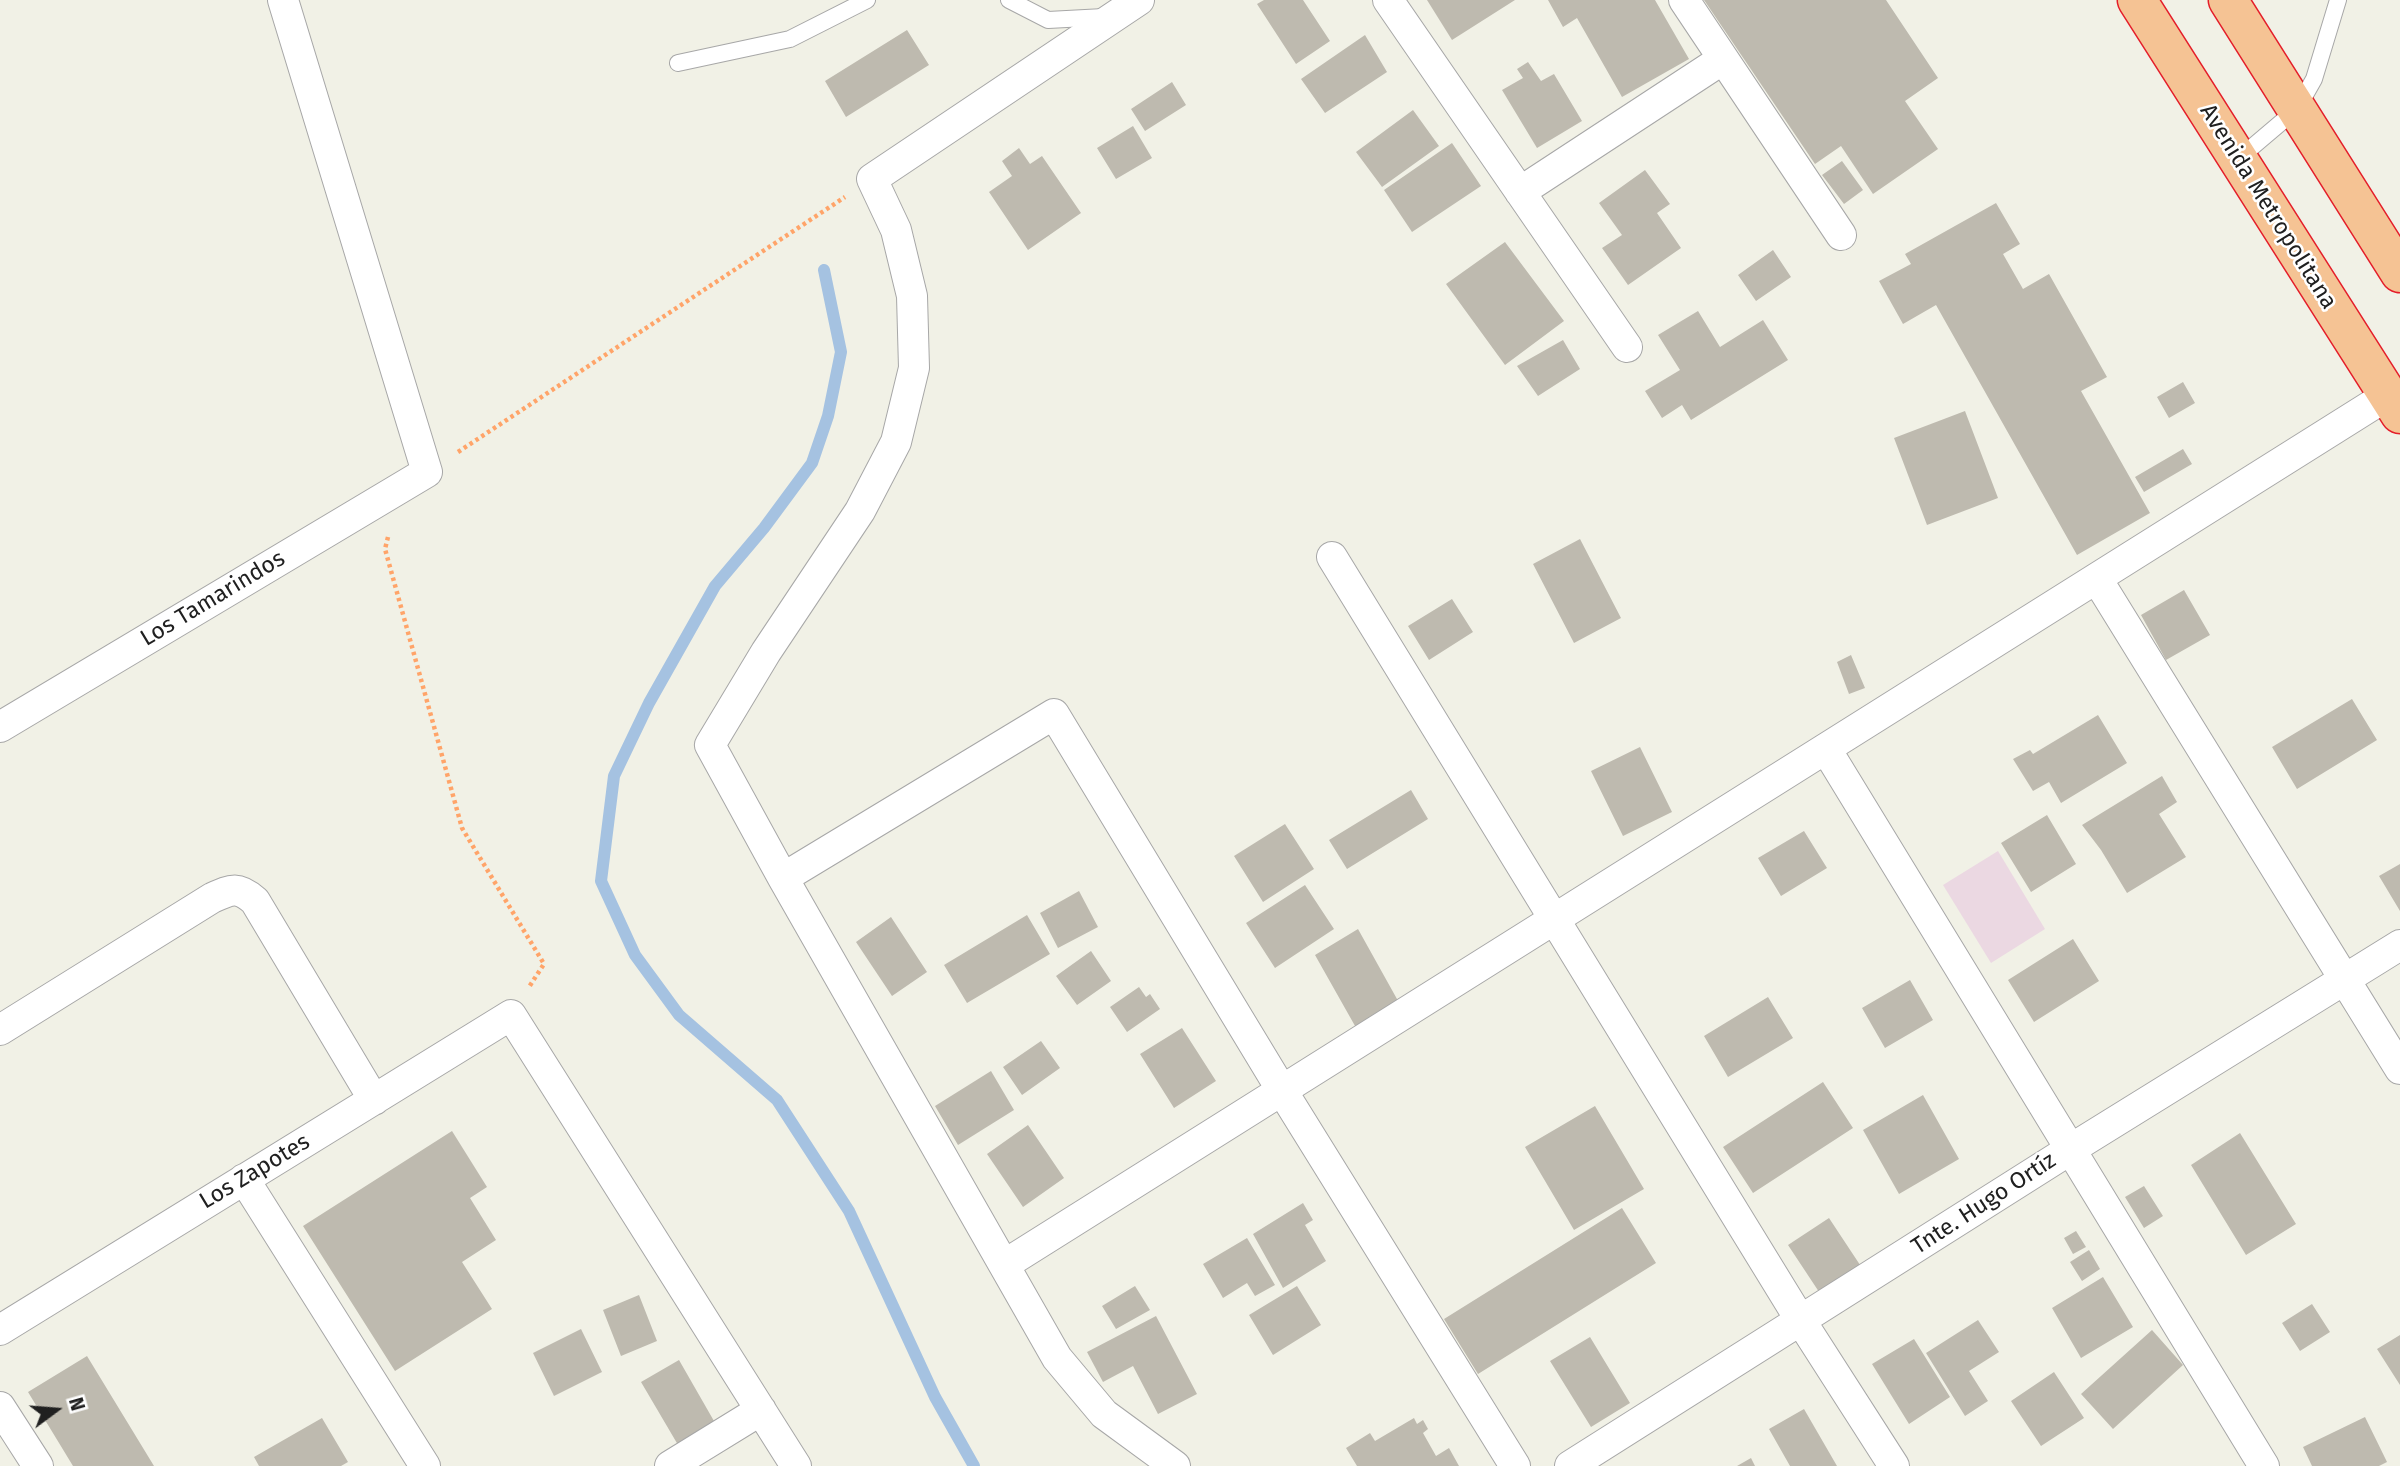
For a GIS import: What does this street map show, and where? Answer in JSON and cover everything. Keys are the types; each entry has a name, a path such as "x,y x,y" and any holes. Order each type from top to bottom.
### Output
{"highway":[{"name":"Avenida Metropolitana","path":"2137,0 2394,404"},
{"path":"2228,0 2400,273"}],"street":[{"path":"283,0 427,472"},
{"path":"1139,0 872,179 896,230 912,296 914,368 896,442 860,510 766,652 710,745 1057,1358 1104,1414 1175,1466"},
{"path":"1388,0 1627,347"},
{"path":"1684,0 1841,235"},
{"path":"1520,192 1723,59"},
{"path":"1004,1265 2097,579 2394,404"},
{"name":"Los Tamarindos","path":"0,727 427,472"},
{"path":"1332,556 1552,919 1894,1466"},
{"path":"2097,579 2400,1069"},
{"path":"783,878 1054,714 1281,1089 1515,1466"},
{"path":"1826,748 2264,1466"},
{"path":"0,1030 212,898 230,890 244,891 255,901 374,1100"},
{"name":"Tnte. Hugo Ortíz","path":"1570,1466 2071,1149 2400,945"},
{"path":"511,1014 796,1466"},
{"name":"Los Zapotes","path":"0,1330 511,1014"},
{"path":"244,1179 425,1466"},
{"path":"0,1407 38,1466"},
{"path":"670,1466 761,1410"}],"lane":[{"path":"678,63 790,39 867,0"},
{"path":"1009,0 1048,20 1114,17"},
{"path":"2238,159 2297,109 2314,79 2338,0"}],"path":[{"path":"427,472 872,179"},
{"path":"399,488 385,549 462,828 544,964 511,1014"}],"shaded area":[{"path":"1998,851 2045,929 1991,963 1943,885"}],"building":[{"path":"1264,0 1303,0 1330,41 1296,64 1257,4"},
{"path":"1427,0 1515,0 1452,40"},
{"path":"1548,0 1655,0 1689,59 1622,97 1577,18 1563,27"},
{"path":"1704,0 1886,0 1938,78 1905,101 1938,149 1873,194 1841,146 1815,164"},
{"path":"907,30 929,65 846,117 825,81"},
{"path":"1365,35 1387,72 1325,113 1301,79"},
{"path":"1528,62 1541,81 1554,74 1582,121 1537,148 1502,90 1523,78 1517,69"},
{"path":"1172,82 1186,105 1145,131 1131,109"},
{"path":"1413,110 1439,146 1382,187 1356,152"},
{"path":"1133,126 1152,158 1116,179 1097,148"},
{"path":"1452,143 1481,186 1412,232 1384,190"},
{"path":"1019,148 1030,164 1042,156 1081,213 1028,250 989,192 1012,176 1002,161"},
{"path":"1842,161 1863,190 1844,204 1822,175"},
{"path":"1645,170 1670,204 1657,213 1681,248 1628,285 1602,248 1622,235 1599,203"},
{"path":"1996,203 2020,244 2003,254 2023,289 2049,274 2107,377 2081,391 2150,513 2077,555 1936,305 1903,324 1879,281 1911,264 1905,254"},
{"path":"1505,242 1564,321 1505,365 1446,284"},
{"path":"1773,250 1791,277 1756,301 1738,275"},
{"path":"1698,311 1720,347 1763,320 1788,360 1691,420 1682,405 1662,418 1645,391 1680,370 1658,335"},
{"path":"1563,340 1580,369 1538,396 1517,366"},
{"path":"2183,382 2195,403 2169,418 2157,397"},
{"path":"1965,411 1998,498 1927,525 1894,438"},
{"path":"2183,449 2192,464 2144,492 2135,477"},
{"path":"1580,539 1621,618 1574,643 1533,564"},
{"path":"2184,590 2210,635 2166,660 2141,615"},
{"path":"1452,599 1473,632 1429,660 1408,626"},
{"path":"1851,655 1865,688 1849,694 1837,662"},
{"path":"2352,699 2377,740 2297,789 2272,747"},
{"path":"2098,715 2127,763 2061,803 2049,782 2033,791 2013,759 2030,750 2033,754"},
{"path":"1640,747 1672,812 1623,836 1591,771"},
{"path":"2162,776 2177,802 2159,814 2186,857 2127,893 2082,825"},
{"path":"1411,790 1428,819 1347,869 1329,840"},
{"path":"2047,815 2076,864 2031,892 2001,843"},
{"path":"1285,824 1314,869 1263,902 1234,856"},
{"path":"1804,831 1827,868 1781,896 1758,858"},
{"path":"2400,864 2400,911 2379,876"},
{"path":"1305,885 1334,929 1275,968 1246,923"},
{"path":"1079,891 1098,927 1058,948 1040,913"},
{"path":"1027,915 1050,954 967,1003 944,965"},
{"path":"891,917 927,972 892,996 856,942"},
{"path":"1358,929 1402,1008 1359,1033 1315,955"},
{"path":"2073,939 2099,981 2034,1022 2008,980"},
{"path":"1091,951 1111,981 1077,1005 1056,976"},
{"path":"1910,980 1933,1020 1885,1048 1862,1008"},
{"path":"1139,987 1146,997 1150,994 1160,1009 1127,1032 1110,1007"},
{"path":"1768,997 1793,1038 1728,1077 1704,1036"},
{"path":"1182,1028 1216,1081 1174,1108 1140,1054"},
{"path":"1041,1041 1060,1068 1022,1095 1003,1067"},
{"path":"991,1071 1014,1110 958,1145 935,1106"},
{"path":"1823,1082 1853,1128 1753,1193 1723,1147"},
{"path":"1923,1095 1959,1159 1899,1194 1863,1130"},
{"path":"1595,1106 1644,1189 1574,1230 1525,1147"},
{"path":"1028,1125 1064,1178 1023,1207 987,1154"},
{"path":"452,1131 487,1187 470,1198 496,1240 462,1262 492,1309 395,1371 303,1226"},
{"path":"2240,1133 2296,1224 2246,1255 2191,1165"},
{"path":"2144,1186 2163,1216 2144,1228 2125,1197"},
{"path":"1303,1203 1313,1220 1305,1225 1326,1261 1283,1288 1253,1234"},
{"path":"1622,1208 1656,1263 1478,1374 1444,1319"},
{"path":"1829,1218 1868,1277 1827,1304 1788,1245"},
{"path":"2076,1231 2086,1247 2073,1254 2064,1238"},
{"path":"1247,1238 1275,1285 1255,1296 1247,1283 1223,1298 1203,1264"},
{"path":"2089,1250 2100,1269 2082,1281 2070,1262"},
{"path":"2103,1277 2133,1327 2081,1358 2052,1308"},
{"path":"1135,1286 1150,1310 1116,1329 1102,1306"},
{"path":"1297,1286 1321,1325 1273,1355 1249,1315"},
{"path":"639,1295 657,1341 621,1356 603,1310"},
{"path":"2312,1304 2330,1332 2300,1351 2282,1323"},
{"path":"1156,1316 1197,1394 1158,1414 1133,1366 1103,1382 1087,1352"},
{"path":"1978,1320 1999,1352 1969,1371 1988,1401 1965,1416 1926,1353"},
{"path":"581,1329 602,1372 554,1396 533,1353"},
{"path":"2152,1330 2183,1365 2113,1429 2081,1394"},
{"path":"2400,1335 2400,1385 2377,1349"},
{"path":"1590,1337 1630,1403 1591,1427 1550,1361"},
{"path":"1914,1339 1950,1397 1909,1424 1872,1364"},
{"path":"87,1356 154,1466 73,1466 28,1392"},
{"path":"679,1360 718,1428 681,1450 641,1382"},
{"path":"2054,1372 2084,1418 2041,1446 2011,1401"},
{"path":"1804,1409 1837,1466 1790,1466 1769,1429"},
{"path":"2365,1417 2387,1462 2379,1466 2312,1466 2303,1447"},
{"path":"322,1418 348,1462 341,1466 259,1466 254,1457"},
{"path":"1414,1418 1417,1424 1423,1420 1428,1429 1423,1433 1436,1456 1449,1448 1459,1466 1357,1466 1346,1448 1370,1433 1375,1441"},
{"path":"1751,1458 1755,1466 1737,1466"}],"waterway":[{"path":"824,270 841,352 828,416 812,463 764,528 715,586 649,703 614,776 601,881 635,955 679,1015 777,1100 849,1211 935,1397 974,1466"}]}
